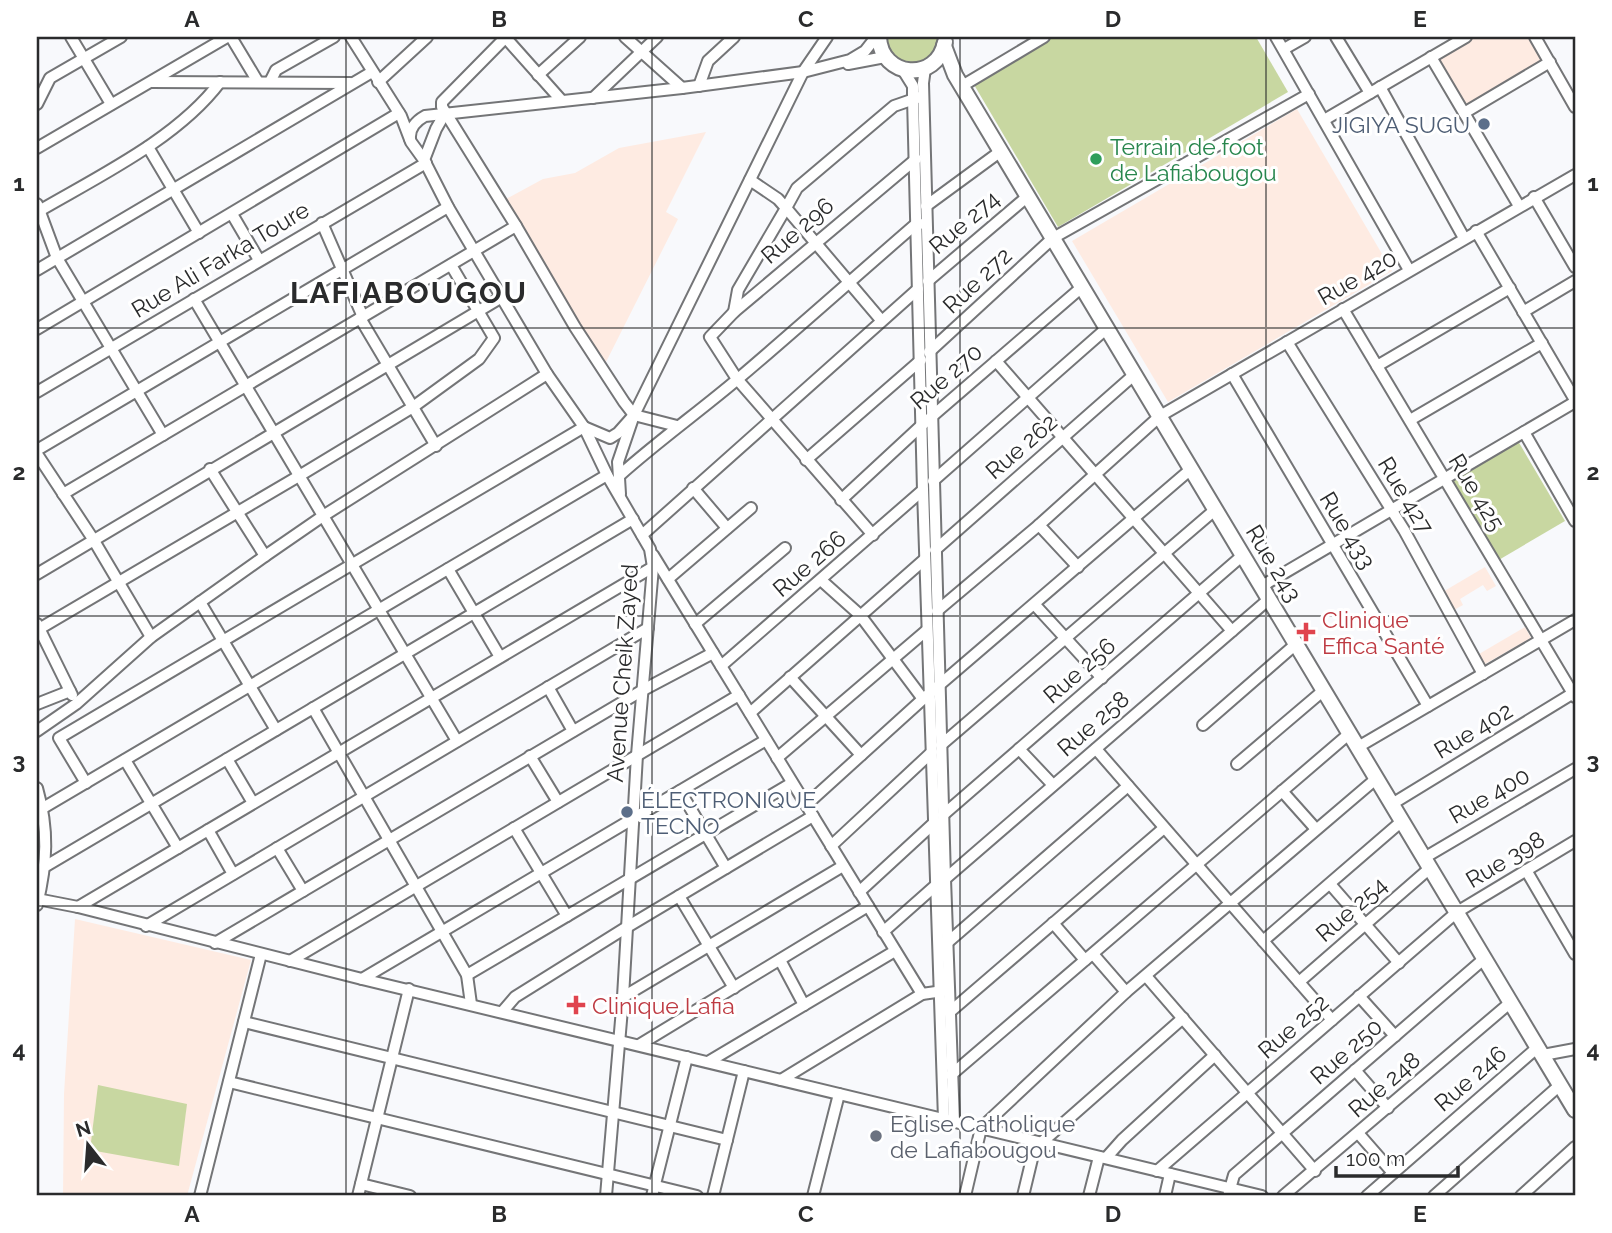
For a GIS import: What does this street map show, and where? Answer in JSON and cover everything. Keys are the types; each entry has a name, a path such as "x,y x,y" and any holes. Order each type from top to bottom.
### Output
{"main road":[{"path":"877,37 885,57 893,65 903,70 927,67 959,80"},
{"path":"927,67 941,54 945,41"},
{"name":"Rue 243","path":"945,41 959,80 1575,1110"}],"street":[{"path":"71,37 111,104"},
{"path":"37,148 229,37 258,82"},
{"path":"270,82 276,70 334,37"},
{"name":"Avenue Cheik Zayed","path":"351,37 400,115 412,143 425,161 448,207 547,374 584,427 607,475 650,549 653,567 606,1196"},
{"path":"37,270 353,83 375,77 427,37"},
{"path":"562,101 506,37 442,102 442,107 575,327 634,415 677,426"},
{"path":"538,75 580,37"},
{"path":"625,37 682,88"},
{"path":"592,98 657,37"},
{"path":"699,86 708,61 734,37"},
{"path":"620,494 618,462 634,415 750,180 827,37"},
{"path":"808,71 850,60 865,51 877,37"},
{"path":"959,80 1044,37"},
{"path":"1276,37 1409,270"},
{"path":"1284,49 1305,37"},
{"path":"1336,37 1375,90 1464,238"},
{"path":"1438,37 1445,49"},
{"path":"1324,120 1466,37"},
{"path":"1550,37 1537,40 1574,102"},
{"path":"37,103 50,78 113,39"},
{"path":"37,328 400,115 445,115 699,86 885,57"},
{"path":"1431,57 1519,206"},
{"path":"1464,113 1550,62"},
{"path":"927,67 918,97 916,159 928,281 925,356 927,421 933,481 939,686 938,819 949,1120"},
{"path":"903,70 918,97 926,206 921,224 918,289 925,356"},
{"path":"150,82 353,83"},
{"path":"163,435 57,258 38,208 148,147 203,103 220,82"},
{"name":"Rue 272","path":"806,460 925,356 1053,238 1309,94"},
{"path":"734,312 738,290 797,188 894,106 918,97"},
{"path":"426,116 415,123 411,130 412,143 424,146 445,115"},
{"path":"425,161 434,134 434,120 426,116"},
{"path":"148,147 199,233"},
{"path":"926,206 1001,151"},
{"name":"Rue 296","path":"737,379 710,337 712,332 916,159"},
{"name":"Rue Ali Farka Toure","path":"37,392 425,161"},
{"name":"Rue 420","path":"937,611 1039,525 1160,416 1575,175"},
{"path":"750,180 778,199 881,320"},
{"name":"Rue 274","path":"928,281 1028,196"},
{"path":"1534,197 1575,267"},
{"path":"151,637 37,452 448,207"},
{"path":"232,214 259,260"},
{"path":"322,223 361,318 436,446"},
{"path":"620,475 737,379 849,281 921,224"},
{"path":"63,494 516,226"},
{"path":"1476,231 1575,401"},
{"path":"76,704 38,626 299,477 413,407 479,359 494,338 451,265"},
{"path":"1523,312 1575,281"},
{"name":"Rue 270","path":"841,500 927,421 1082,287"},
{"path":"1377,366 1510,288"},
{"path":"642,535 918,289"},
{"path":"37,574 502,297"},
{"path":"194,299 457,741"},
{"name":"Rue 425","path":"1343,309 1575,694"},
{"path":"933,481 1107,328"},
{"name":"Rue 427","path":"1287,342 1410,540 1483,674"},
{"path":"1410,420 1542,343"},
{"path":"996,361 1231,631"},
{"path":"37,731 76,704 151,637 265,556 323,516 547,374"},
{"name":"Rue 262","path":"935,550 1135,374"},
{"name":"Rue 433","path":"1232,374 1428,706"},
{"path":"737,379 873,535"},
{"name":"Rue 258","path":"883,932 1231,631 1265,592 1332,545 1575,401"},
{"path":"86,783 59,738 584,427 610,438 634,415"},
{"path":"927,421 923,490 926,697 937,749"},
{"path":"1524,432 1575,521"},
{"path":"210,469 265,556"},
{"path":"806,805 926,697 1191,469"},
{"path":"43,808 607,475"},
{"path":"693,488 727,528"},
{"name":"Rue 266","path":"722,666 923,490"},
{"path":"668,579 751,508"},
{"path":"831,846 937,749 1216,509"},
{"path":"46,866 634,519"},
{"path":"1039,525 1078,567"},
{"path":"695,624 785,548"},
{"path":"650,549 922,995"},
{"name":"Rue 256","path":"859,892 938,819 1243,555"},
{"path":"750,713 925,559"},
{"path":"78,907 653,567"},
{"path":"448,569 500,657"},
{"path":"822,581 860,615 926,697"},
{"path":"200,602 276,730"},
{"path":"1035,604 1101,678"},
{"path":"1358,747 1575,620"},
{"path":"146,926 648,628"},
{"path":"777,758 927,630"},
{"path":"1202,725 1296,644"},
{"path":"215,943 643,690 713,653"},
{"path":"790,677 862,755"},
{"path":"548,687 573,731"},
{"path":"1237,765 1324,690"},
{"path":"37,704 70,691"},
{"name":"Rue 402","path":"1392,804 1575,694"},
{"path":"290,961 739,695"},
{"path":"313,708 467,975 471,1004"},
{"path":"951,1075 1350,733"},
{"path":"362,979 766,740"},
{"path":"1096,749 1332,1020"},
{"path":"1019,750 1053,785"},
{"path":"530,756 558,802"},
{"path":"227,759 253,803"},
{"path":"125,760 178,848"},
{"name":"Rue 400","path":"1427,863 1575,769"},
{"path":"964,1196 981,1128 1126,992 1315,828 1377,778"},
{"path":"467,975 792,783"},
{"path":"948,942 1128,786"},
{"path":"37,788 43,808 46,866 37,901 78,907 362,979 1170,1174 1229,1192 1262,1196"},
{"path":"680,790 726,868"},
{"path":"1282,791 1315,828"},
{"path":"503,1011 515,997 627,926 813,816"},
{"path":"1263,941 1402,821"},
{"path":"514,828 567,916"},
{"path":"951,1011 1164,828"},
{"path":"208,830 233,874"},
{"name":"Rue 398","path":"1457,912 1575,841"},
{"path":"277,848 303,891"},
{"name":"Rue 254","path":"1299,982 1366,925 1427,863"},
{"path":"623,996 843,866"},
{"path":"1526,870 1575,954"},
{"path":"940,883 948,942 944,991 951,1011 949,1120"},
{"path":"1330,884 1399,963"},
{"path":"679,896 734,988"},
{"path":"639,1045 868,906"},
{"name":"Rue 252","path":"1157,1171 1457,912"},
{"path":"1053,923 1126,992"},
{"path":"708,1062 895,951"},
{"path":"200,1196 261,954"},
{"name":"Rue 250","path":"1229,1192 1234,1175 1485,958"},
{"path":"780,960 804,1005"},
{"path":"1146,976 1315,1171"},
{"path":"358,1196 408,989"},
{"path":"781,1080 922,995 944,991"},
{"path":"1360,996 1395,1036"},
{"name":"Rue 248","path":"1283,1196 1511,1002"},
{"path":"1023,1196 1039,1143 1183,1018"},
{"path":"244,1022 727,1140"},
{"path":"1540,1051 1575,1049"},
{"name":"Rue 246","path":"1367,1196 1540,1051"},
{"path":"1089,1196 1102,1158 1215,1055"},
{"path":"653,1191 687,1057"},
{"path":"1355,1070 1388,1108"},
{"path":"713,1196 744,1071"},
{"path":"229,1082 607,1174 653,1191 697,1196"},
{"path":"1434,1196 1560,1085"},
{"path":"813,1196 839,1094"},
{"path":"1358,1133 1393,1173"},
{"path":"1521,1196 1575,1147"},
{"path":"1165,1196 1170,1174"},
{"path":"361,1184 410,1196"}],"shaded area":[{"path":"1470,37 1530,37 1546,62 1464,110 1434,58"},
{"path":"1297,109 1392,271 1168,402 1072,241"},
{"path":"706,132 666,212 678,219 602,370 506,199 543,179 575,173 619,148"},
{"path":"1485,567 1496,586 1487,591 1483,585 1460,599 1463,605 1452,611 1441,593"},
{"path":"1525,627 1531,638 1485,664 1479,654"},
{"path":"75,919 251,960 187,1196 63,1196 64,1094"}],"green space":[{"path":"885,37 938,39 927,58 920,63 911,64 895,57"},
{"name":"Terrain de foot de Lafiabougou","path":"1052,37 1256,37 1288,92 1058,227 973,83"},
{"path":"1518,441 1565,521 1497,561 1450,480"},
{"path":"98,1085 187,1104 179,1166 90,1150"}],"place":[{"name":"JIGIYA SUGU","path":"1484,124"},
{"name":"Terrain de foot de Lafiabougou","path":"1096,159"},
{"name":"Clinique Effica Santé","path":"1306,632"},
{"name":"ÉLECTRONIQUE TECNO","path":"627,812"},
{"name":"Clinique Lafia","path":"576,1005"},
{"name":"Eglise Catholique de Lafiabougou","path":"876,1136"}],"district":[{"name":"LAFIABOUGOU","path":"409,292"}]}
